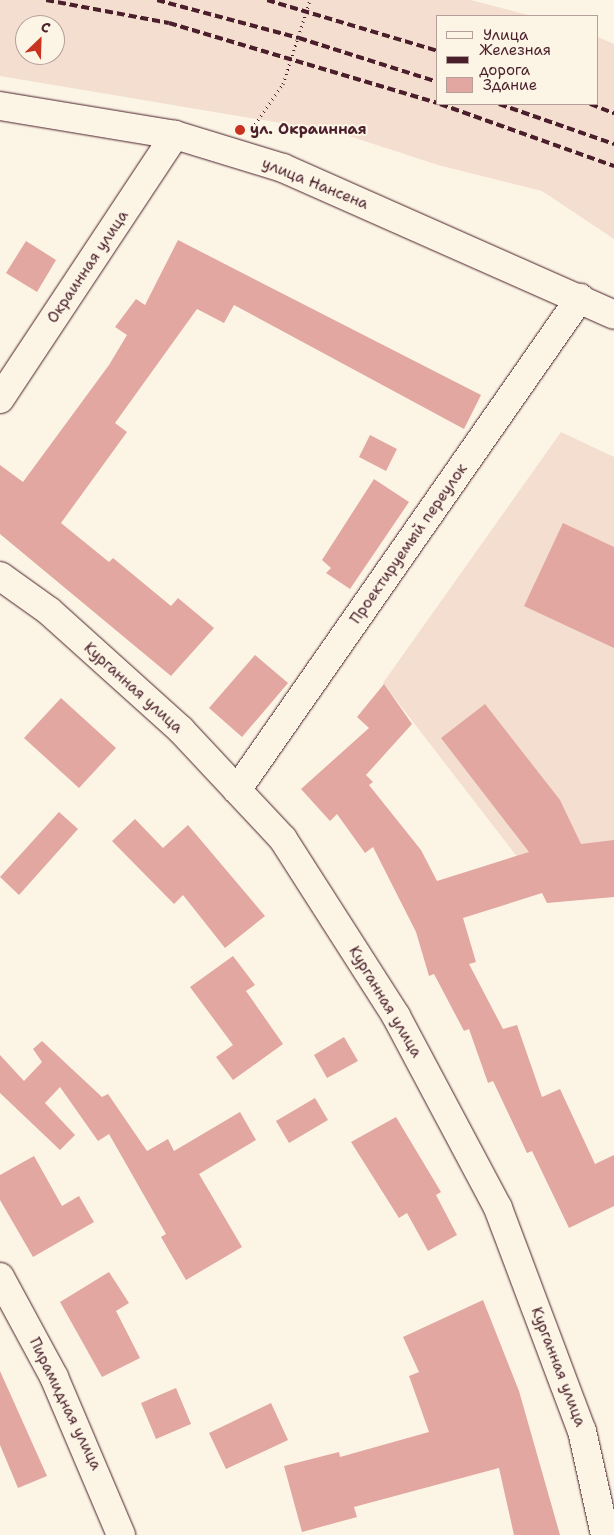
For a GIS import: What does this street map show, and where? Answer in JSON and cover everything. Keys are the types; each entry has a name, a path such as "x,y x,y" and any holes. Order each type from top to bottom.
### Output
{"street":[{"name":"улица Нансена","path":"0,106 175,135 284,168 580,298 614,315"},
{"name":"Окраинная улица","path":"0,399 175,135"},
{"name":"Проектируемый переулок","path":"237,790 580,298"},
{"name":"Курганная улица","path":"0,576 93,651 181,730 283,839 396,1016 498,1208 582,1431 605,1535"},
{"name":"Пирамидная улица","path":"0,1277 54,1377 121,1535"}],"path":[{"path":"235,154 283,84 310,0"}],"shaded area":[{"path":"0,0 471,0 528,15 436,15 436,105 599,105 599,37 614,44 614,239 542,191 438,165 340,133 0,76"},
{"path":"561,432 614,457 614,895 552,902 383,683"}],"building":[{"path":"178,240 481,395 464,429 234,305 224,323 197,309 115,423 127,432 61,523 109,562 113,558 171,606 178,598 214,628 171,676 0,534 0,465 23,482 109,365 127,335 115,327 136,299 145,305"},
{"path":"26,241 56,260 37,292 6,273"},
{"path":"370,435 397,449 386,471 359,457"},
{"path":"374,479 409,502 350,589 326,573 331,568 322,560"},
{"path":"563,523 614,547 614,648 524,606"},
{"path":"255,655 288,683 242,737 209,708"},
{"path":"384,684 412,724 366,775 373,782 369,785 421,850 437,881 529,852 441,738 485,704 560,800 581,844 614,840 614,897 547,903 542,893 463,918 476,962 469,964 503,1029 517,1025 542,1097 560,1089 595,1164 614,1155 614,1206 569,1228 532,1151 527,1153 493,1081 488,1083 469,1029 464,1031 434,974 429,976 416,932 373,847 365,853 337,814 330,821 301,789 369,728 357,717"},
{"path":"61,698 116,748 79,788 24,738"},
{"path":"59,812 78,829 19,895 0,877"},
{"path":"135,819 163,848 188,825 265,916 225,948 183,895 174,904 112,841"},
{"path":"233,956 255,985 246,991 283,1044 233,1080 216,1057 233,1045 190,987"},
{"path":"344,1037 358,1061 327,1078 314,1055"},
{"path":"42,1041 102,1097 108,1094 147,1151 168,1139 174,1151 240,1112 256,1140 199,1174 242,1247 186,1280 161,1237 166,1234 109,1134 98,1141 60,1087 45,1103 75,1135 60,1150 0,1093 0,1055 24,1081 42,1062 33,1049"},
{"path":"315,1098 328,1120 289,1143 276,1121"},
{"path":"396,1117 441,1192 436,1195 457,1235 428,1251 407,1213 399,1218 351,1142"},
{"path":"34,1156 62,1206 79,1196 94,1222 33,1257 0,1200 0,1175"},
{"path":"109,1272 129,1303 116,1311 140,1358 102,1377 60,1302"},
{"path":"483,1300 519,1391 560,1535 514,1535 499,1468 354,1507 357,1517 302,1532 284,1466 339,1452 340,1457 429,1432 409,1376 419,1372 403,1337"},
{"path":"0,1371 47,1476 18,1488 0,1445"},
{"path":"176,1388 191,1424 156,1439 141,1403"},
{"path":"271,1403 288,1440 226,1469 209,1433"}],"railway":[{"path":"46,0 169,23 436,102"},
{"path":"157,0 299,38 436,81"},
{"path":"267,0 436,50"},
{"path":"443,105 614,166"},
{"path":"502,105 614,144"},
{"path":"593,105 614,113"}],"place":[{"name":"ул. Окраинная","path":"240,130"}]}
